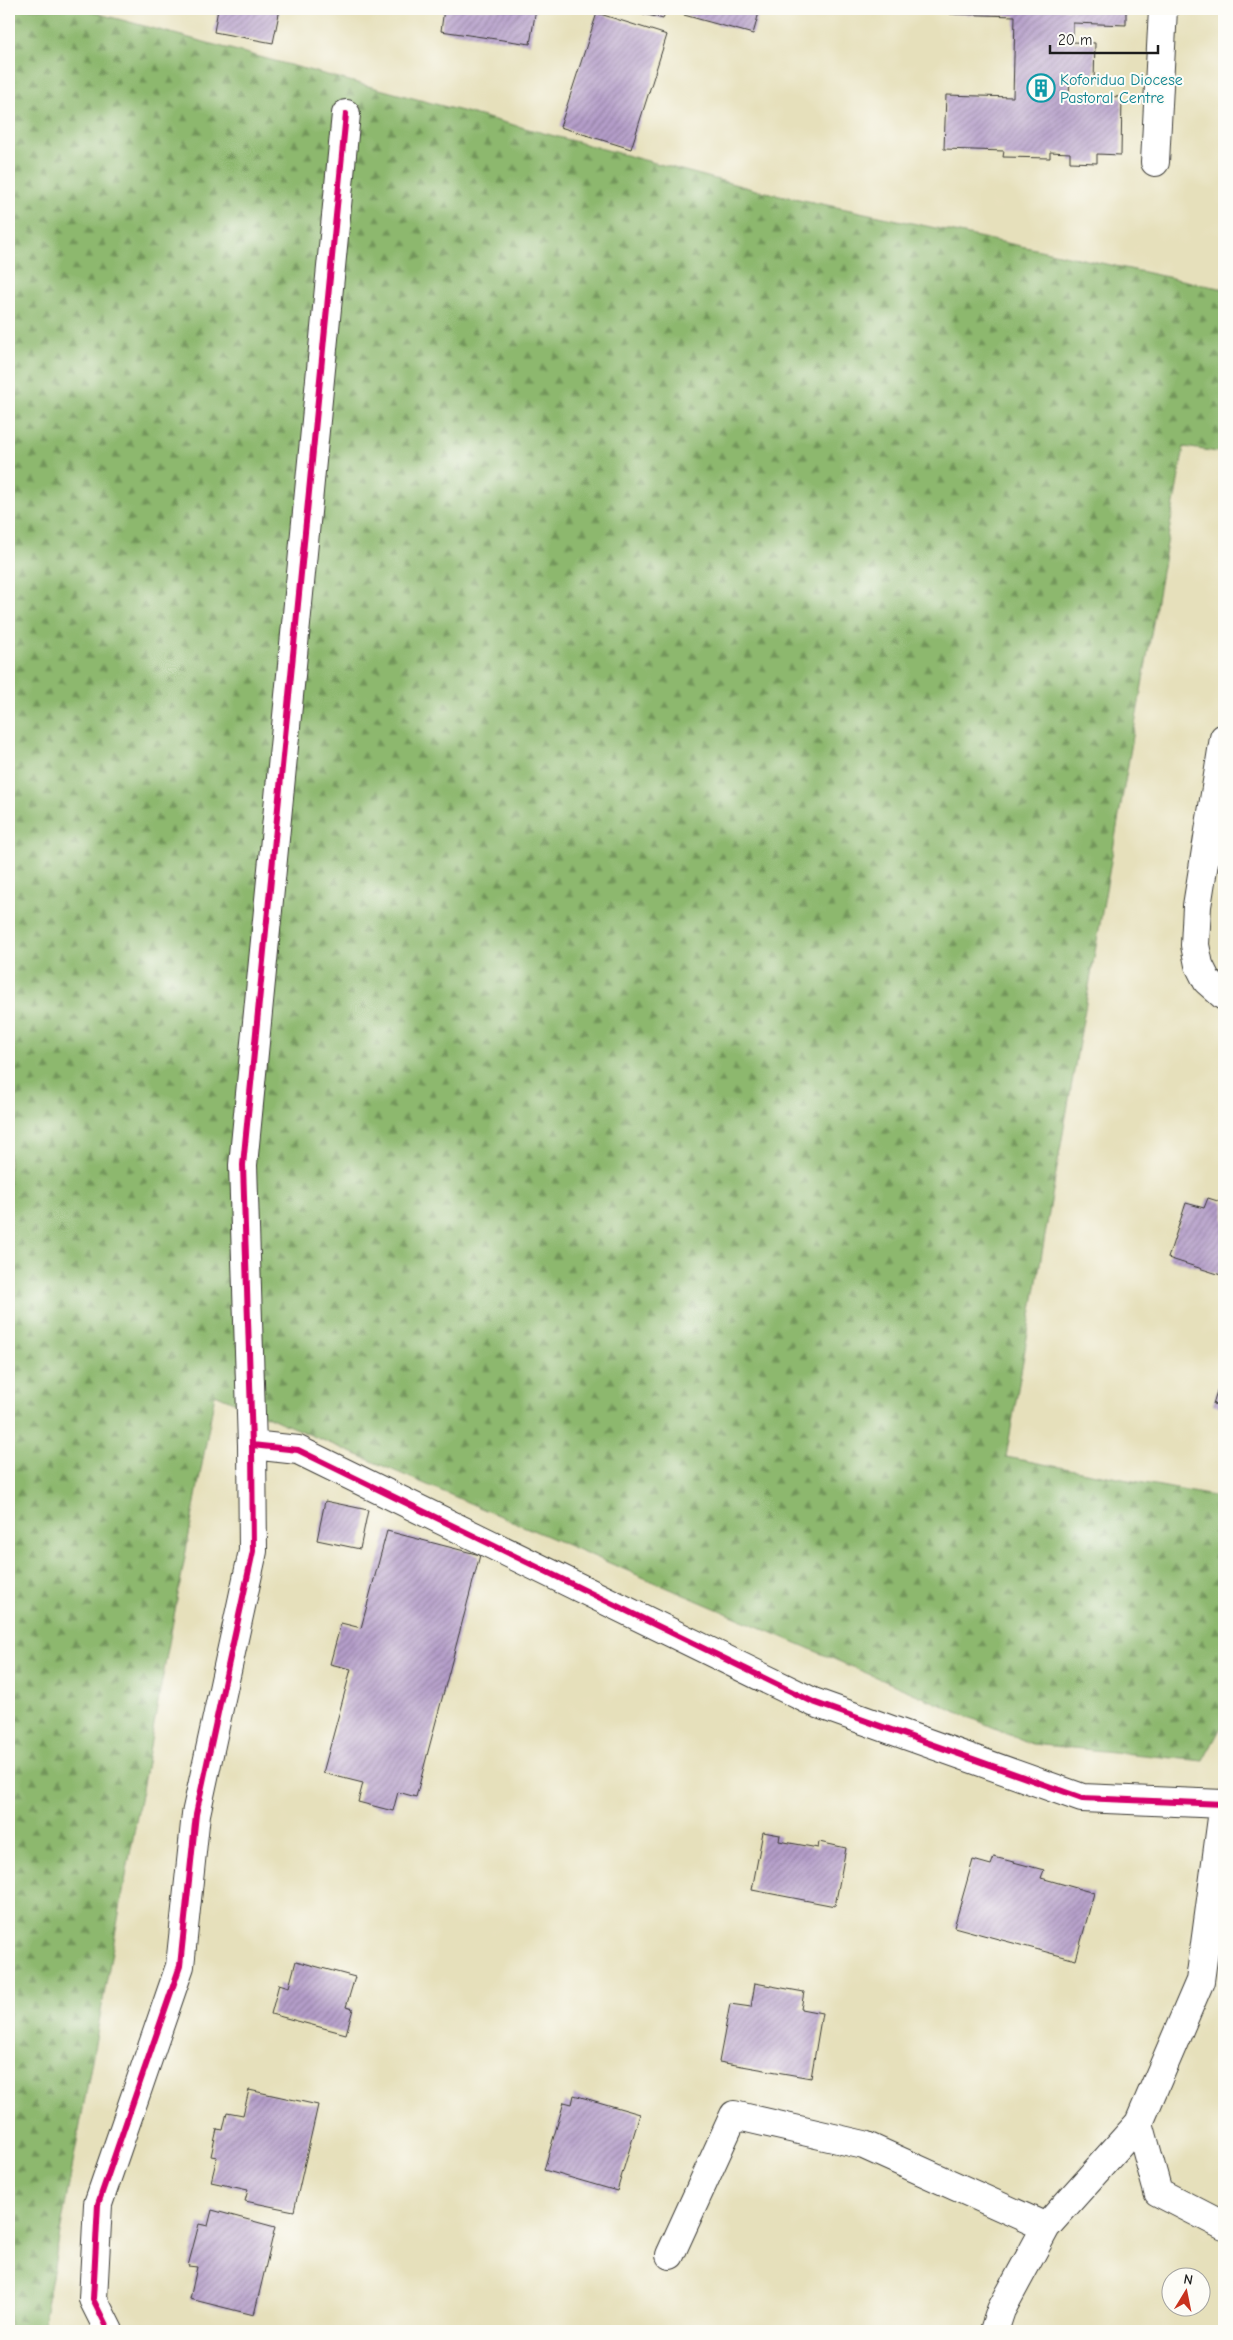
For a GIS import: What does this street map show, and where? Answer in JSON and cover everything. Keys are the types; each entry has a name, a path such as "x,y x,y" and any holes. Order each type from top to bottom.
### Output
{"street":[{"path":"1154,162 1163,9"},
{"path":"109,2331 93,2299 98,2204 180,1966 196,1814 253,1551 252,1445 243,1165 346,114"},
{"path":"1224,738 1198,906 1195,945 1199,966 1207,981 1224,996"},
{"path":"252,1445 298,1450 813,1702 1082,1798 1224,1803 1200,1981 1140,2123 1046,2227 1001,2310 994,2331"},
{"path":"670,2255 734,2115 864,2145 1046,2227"},
{"path":"1140,2123 1158,2192 1224,2226"}],"green space":[{"path":"9,9 81,9 756,190 1224,289 1224,453 1184,447 1006,1457 1224,1498 1224,1722 1203,1761 1032,1744 215,1394 42,2331 9,2331"}],"building":[{"path":"218,9 280,9 273,43 214,32"},
{"path":"299,9 320,9 319,13"},
{"path":"444,9 536,9 530,44 441,31"},
{"path":"625,9 666,9 663,19"},
{"path":"685,9 760,9 753,34 684,15"},
{"name":"Koforidua Diocese Pastoral Centre","path":"950,9 1126,9 1126,25 1073,23 1073,42 1095,43 1094,81 1070,80 1069,95 1122,97 1121,155 1097,154 1097,163 1070,162 1070,153 1050,152 1050,158 1003,157 1004,151 944,149 946,95 1013,97 1015,16 950,14"},
{"path":"597,13 667,35 631,149 560,127"},
{"path":"1208,1198 1224,1203 1224,1276 1168,1258 1186,1203 1204,1208"},
{"path":"1224,1368 1224,1408 1213,1404"},
{"path":"325,1501 368,1510 360,1549 317,1540"},
{"path":"387,1531 480,1555 416,1797 398,1792 393,1811 358,1802 363,1783 323,1773 351,1669 330,1664 341,1623 361,1628"},
{"path":"763,1832 780,1835 779,1841 818,1848 819,1842 846,1848 835,1906 752,1890"},
{"path":"994,1857 1044,1870 1041,1878 1094,1893 1076,1960 954,1927 973,1860 991,1865"},
{"path":"296,1961 355,1977 346,2007 353,2009 346,2034 271,2014 279,1984 289,1987"},
{"path":"755,1983 804,1992 801,2009 822,2013 811,2078 719,2062 730,2004 751,2007"},
{"path":"249,2090 318,2105 294,2211 245,2201 248,2190 211,2182 217,2157 211,2156 217,2129 223,2130 227,2112 243,2115"},
{"path":"574,2095 640,2114 617,2191 544,2170 564,2102 572,2104"},
{"path":"212,2210 275,2227 254,2315 190,2299 197,2267 188,2266 199,2224 208,2226"}],"cycle path":[{"path":"109,2331 93,2299 98,2204 180,1966 196,1814 253,1551 252,1445 243,1165 346,114"},
{"path":"252,1445 298,1450 813,1702 1082,1798 1223,1804"}],"place":[{"name":"Koforidua Diocese Pastoral Centre","path":"1041,88"}]}
